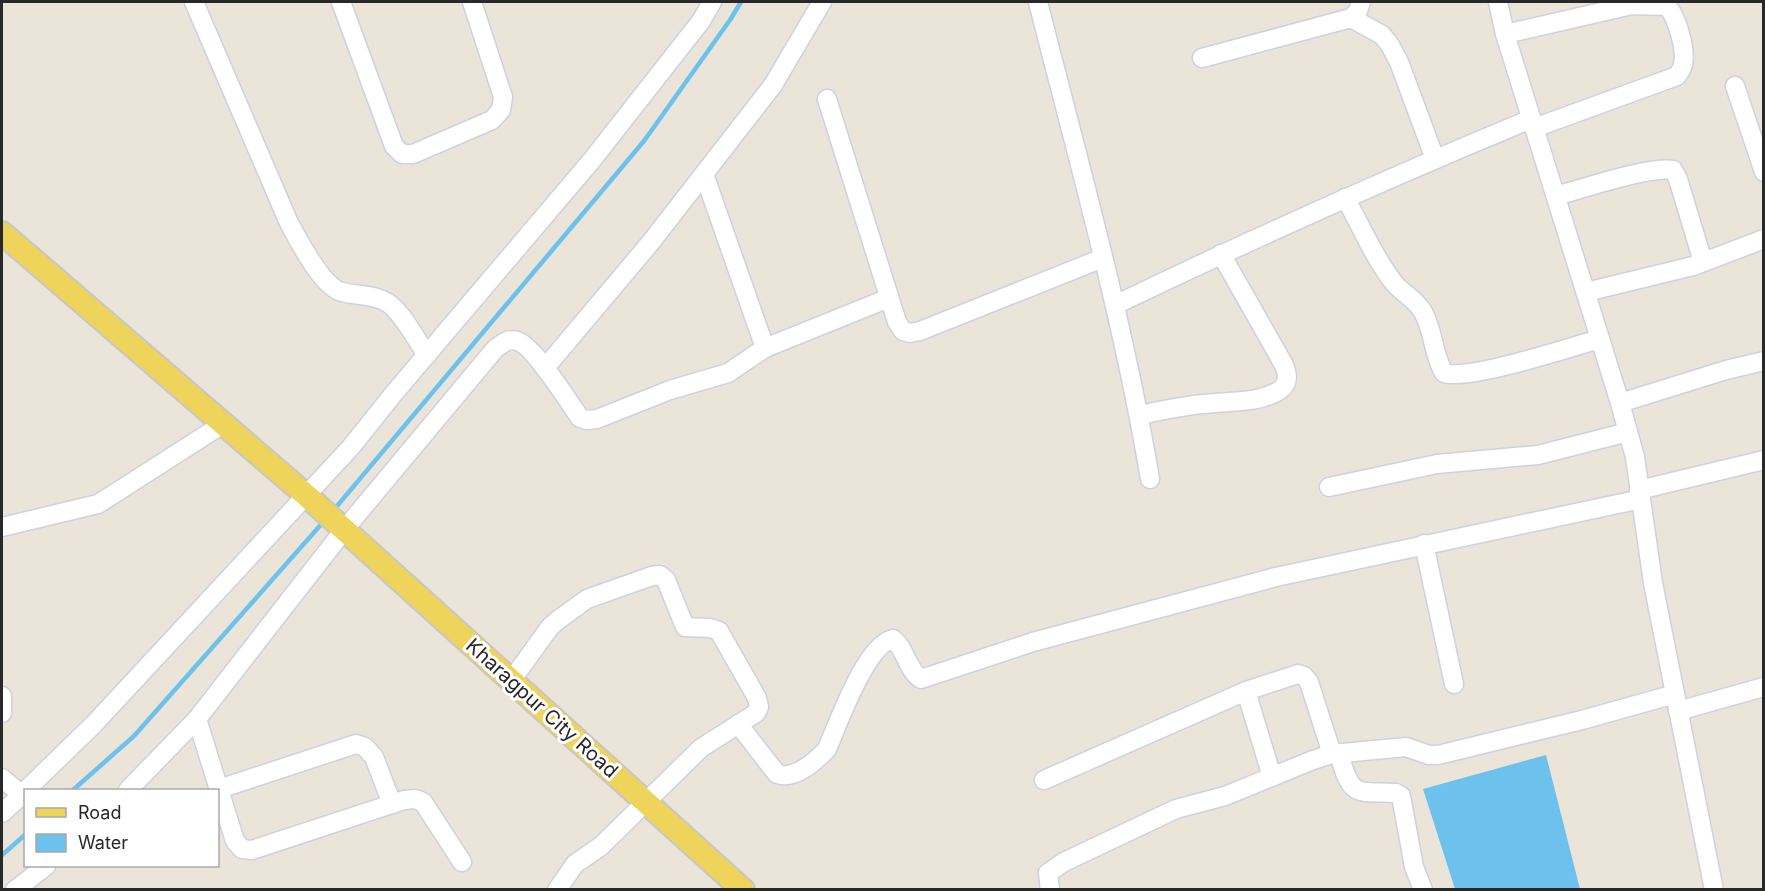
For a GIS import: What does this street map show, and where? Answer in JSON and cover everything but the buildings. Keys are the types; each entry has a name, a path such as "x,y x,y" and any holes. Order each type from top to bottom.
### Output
{"main road":[{"name":"Kharagpur City Road","path":"2,233 314,502 743,890"}],"street":[{"path":"194,2 299,241 329,285 339,291 387,302 427,356"},
{"path":"341,2 394,146 402,154 412,154 492,120 501,110 502,97 472,2"},
{"path":"27,789 314,502 351,447 592,160 701,21 712,2"},
{"path":"545,368 643,251 780,76 822,2"},
{"path":"1038,2 1115,305 1139,415 1150,479"},
{"path":"1202,58 1351,18 1358,12 1361,2"},
{"path":"1498,2 1505,34 1635,457 1653,583 1714,890"},
{"path":"1115,305 1221,254 1435,159 1677,76 1682,68 1684,57 1677,22 1667,6 1632,5 1505,34"},
{"path":"1351,18 1382,36 1390,45 1399,62 1435,159"},
{"path":"1736,86 1764,172"},
{"path":"827,99 889,298 897,322 903,331 910,333 951,319 1103,258"},
{"path":"1556,196 1663,168 1673,170 1678,179 1703,262"},
{"path":"704,174 765,348"},
{"path":"1345,198 1386,271 1395,284 1423,311 1430,327 1440,367 1444,373 1452,376 1495,368 1600,339"},
{"path":"1586,292 1703,262 1764,239"},
{"path":"1139,415 1201,404 1258,398 1280,390 1286,383 1288,375 1284,365 1221,254"},
{"path":"129,789 197,719 342,529 503,342 517,341 525,345 545,368 580,418 597,419 670,390 728,373 765,348 889,298"},
{"path":"1620,403 1764,361"},
{"path":"2,527 98,504 223,424"},
{"path":"1329,487 1437,464 1538,455 1628,432"},
{"path":"738,724 777,774 785,777 794,775 827,749 863,668 886,640 893,639 898,643 915,675 921,679 1056,636 1276,577 1640,495 1764,460"},
{"path":"1424,544 1454,684"},
{"path":"511,681 550,627 587,599 660,575 666,580 685,627 710,628 719,631 757,698 759,707 756,712 709,741 602,846 575,864 557,890"},
{"path":"1044,780 1246,691 1291,676 1304,676 1314,695 1336,754 1353,788 1359,792 1396,793 1401,796 1413,867 1423,890"},
{"path":"1050,890 1048,873 1064,862 1176,809 1219,798 1336,754 1406,747 1429,755 1438,755 1571,723 1764,687"},
{"path":"1246,691 1272,777"},
{"path":"2,696 2,713"},
{"path":"197,719 235,841 242,849 252,850 392,804 415,799 423,802 462,862"},
{"path":"219,789 356,744 365,747 374,757 392,804"},
{"path":"2,777 24,792 2,813"},
{"path":"15,890 45,867"}],"water":[{"path":"1546,755 1580,889 1455,889 1423,789"}],"waterway":[{"path":"332,512 644,141 741,2"},
{"path":"74,789 134,736 325,520"},
{"path":"2,855 24,836"}]}
